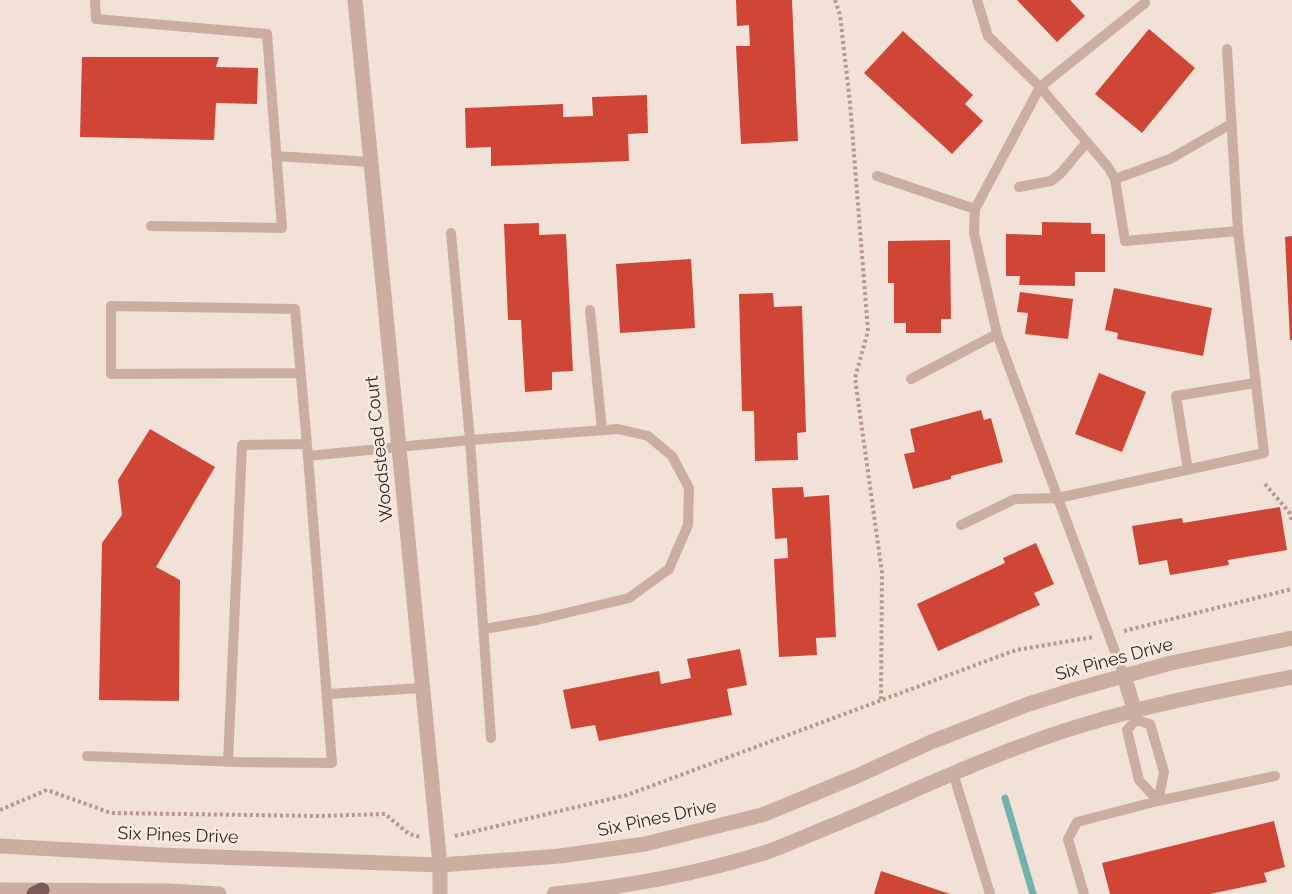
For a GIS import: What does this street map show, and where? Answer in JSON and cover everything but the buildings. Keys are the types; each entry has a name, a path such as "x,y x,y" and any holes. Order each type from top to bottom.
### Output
{"street":[{"name":"Woodstead Court","path":"355,0 440,865 440,894"},
{"name":"Six Pines Drive","path":"0,846 440,865 560,856 645,844 762,815 857,776 931,742 1026,705 1171,663 1292,638"},
{"path":"1124,676 1136,716"},
{"path":"554,894 652,881 769,851 1033,741 1136,716 1178,700 1292,677"},
{"path":"0,890 219,894"}],"lane":[{"path":"94,0 96,20 267,34 282,228 151,226"},
{"path":"977,0 988,36 1040,87 1108,166 1115,179 1125,242 1238,231"},
{"path":"1124,676 997,334 974,233 975,209 1040,87 1145,2 1157,0"},
{"path":"961,525 1016,499 1058,498 1264,453 1238,231 1227,49"},
{"path":"1115,179 1170,159 1231,124"},
{"path":"1019,187 1051,181 1061,173 1086,142"},
{"path":"276,156 371,162"},
{"path":"877,176 975,209"},
{"path":"451,233 470,440 491,738"},
{"path":"87,756 332,764 328,694 301,373 295,309 111,306 111,374 301,373"},
{"path":"590,310 602,430"},
{"path":"911,380 997,334"},
{"path":"1188,470 1176,396 1255,383"},
{"path":"308,456 470,440 618,429 648,436 672,456 689,488 688,525 669,569 629,598 537,620 484,629"},
{"path":"228,762 242,445 307,444"},
{"path":"328,694 422,688"},
{"path":"1136,716 1150,724 1164,772 1158,801 1139,780 1127,730 1136,716"},
{"path":"953,773 990,894"},
{"path":"1083,894 1068,839 1077,822 1158,801 1275,776"}],"path":[{"path":"835,0 840,15 850,103 868,331 855,378 882,573 881,702"},
{"path":"1265,484 1289,512 1292,521"},
{"path":"0,810 47,790 111,813 318,816 385,814 410,834 437,841 627,795 1016,650 1108,635 1292,589"}],"waterway":[{"path":"1005,798 1033,894"}]}
